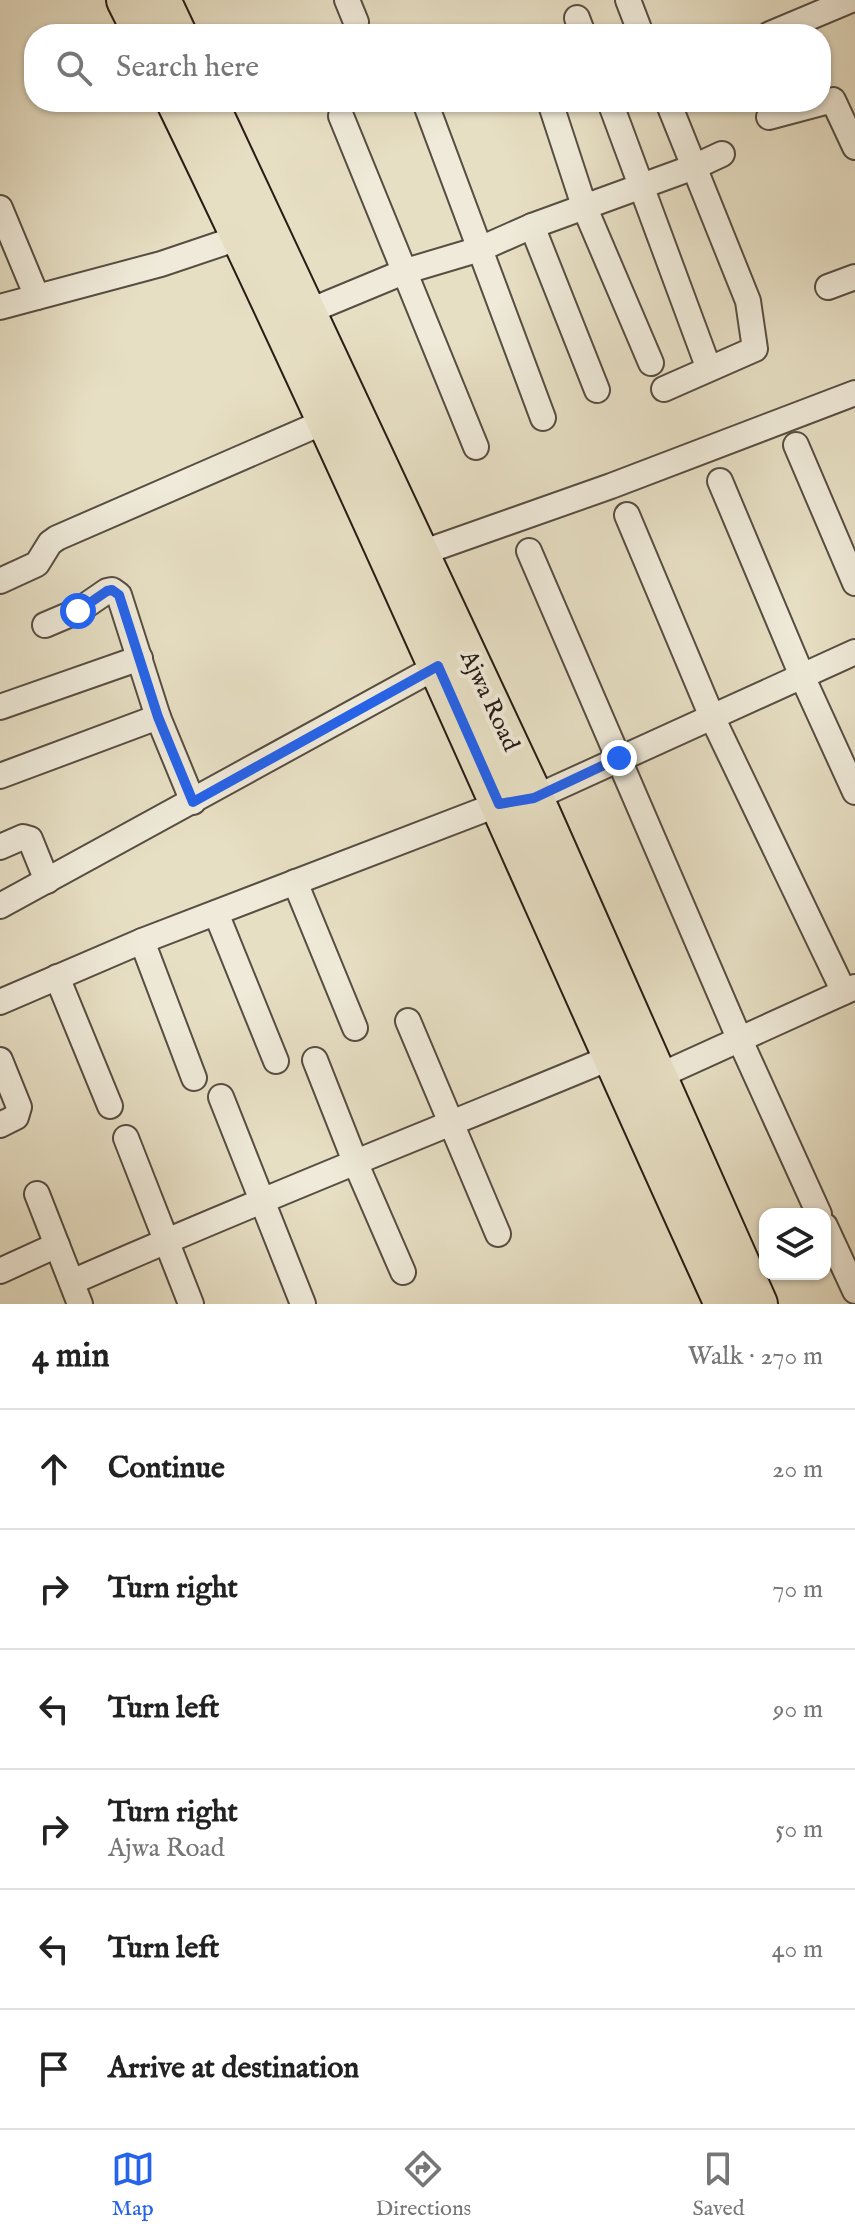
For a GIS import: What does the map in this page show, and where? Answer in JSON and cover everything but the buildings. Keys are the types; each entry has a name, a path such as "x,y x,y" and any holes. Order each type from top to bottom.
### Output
{"main road":[{"path":"126,0 138,24"},
{"path":"161,0 172,24"},
{"name":"Ajwa Road","path":"181,112 241,237 294,317 326,421 406,559 438,666 516,801 659,1076 758,1304"},
{"name":"Ajwa Road","path":"212,112 294,317 516,801 612,1057 724,1304"}],"street":[{"path":"628,0 637,24"},
{"path":"794,24 851,0"},
{"path":"831,101 855,147"},
{"path":"429,112 543,418"},
{"path":"553,112 584,206 651,363"},
{"path":"614,112 706,361"},
{"path":"664,389 755,349 748,301 672,112"},
{"path":"769,117 788,112"},
{"path":"341,116 476,447"},
{"path":"294,317 406,271 480,249 532,226 722,154"},
{"path":"0,208 37,297"},
{"path":"532,226 597,390"},
{"path":"0,307 161,264 241,237"},
{"path":"828,287 855,277"},
{"path":"406,559 611,486 855,393"},
{"path":"0,581 37,564 50,543 57,538 326,421"},
{"path":"796,445 855,583"},
{"path":"720,481 802,676 855,792"},
{"path":"627,515 712,717 849,989 659,1076"},
{"path":"529,551 739,1038 816,1208"},
{"path":"45,625 78,611 107,591 119,595 158,717 193,802"},
{"path":"0,1002 142,941 516,801 855,652"},
{"path":"0,707 140,658"},
{"path":"0,906 438,666"},
{"path":"0,776 158,717"},
{"path":"0,847 23,837 30,839 47,881"},
{"path":"295,882 355,1028"},
{"path":"216,913 276,1061"},
{"path":"142,941 194,1078"},
{"path":"57,977 110,1106"},
{"path":"408,1021 498,1234"},
{"path":"37,1194 76,1293 166,1240 612,1057"},
{"path":"0,1060 19,1107 16,1117 0,1125"},
{"path":"315,1060 403,1272"},
{"path":"221,1097 303,1304"},
{"path":"126,1138 191,1304"},
{"path":"831,1239 855,1291"},
{"path":"0,1271 57,1245"},
{"path":"844,1304 855,1299"}],"route":[{"path":"78,611 107,591 112,590 119,595 158,717 193,802 438,666 499,804 534,798 619,758"}]}
